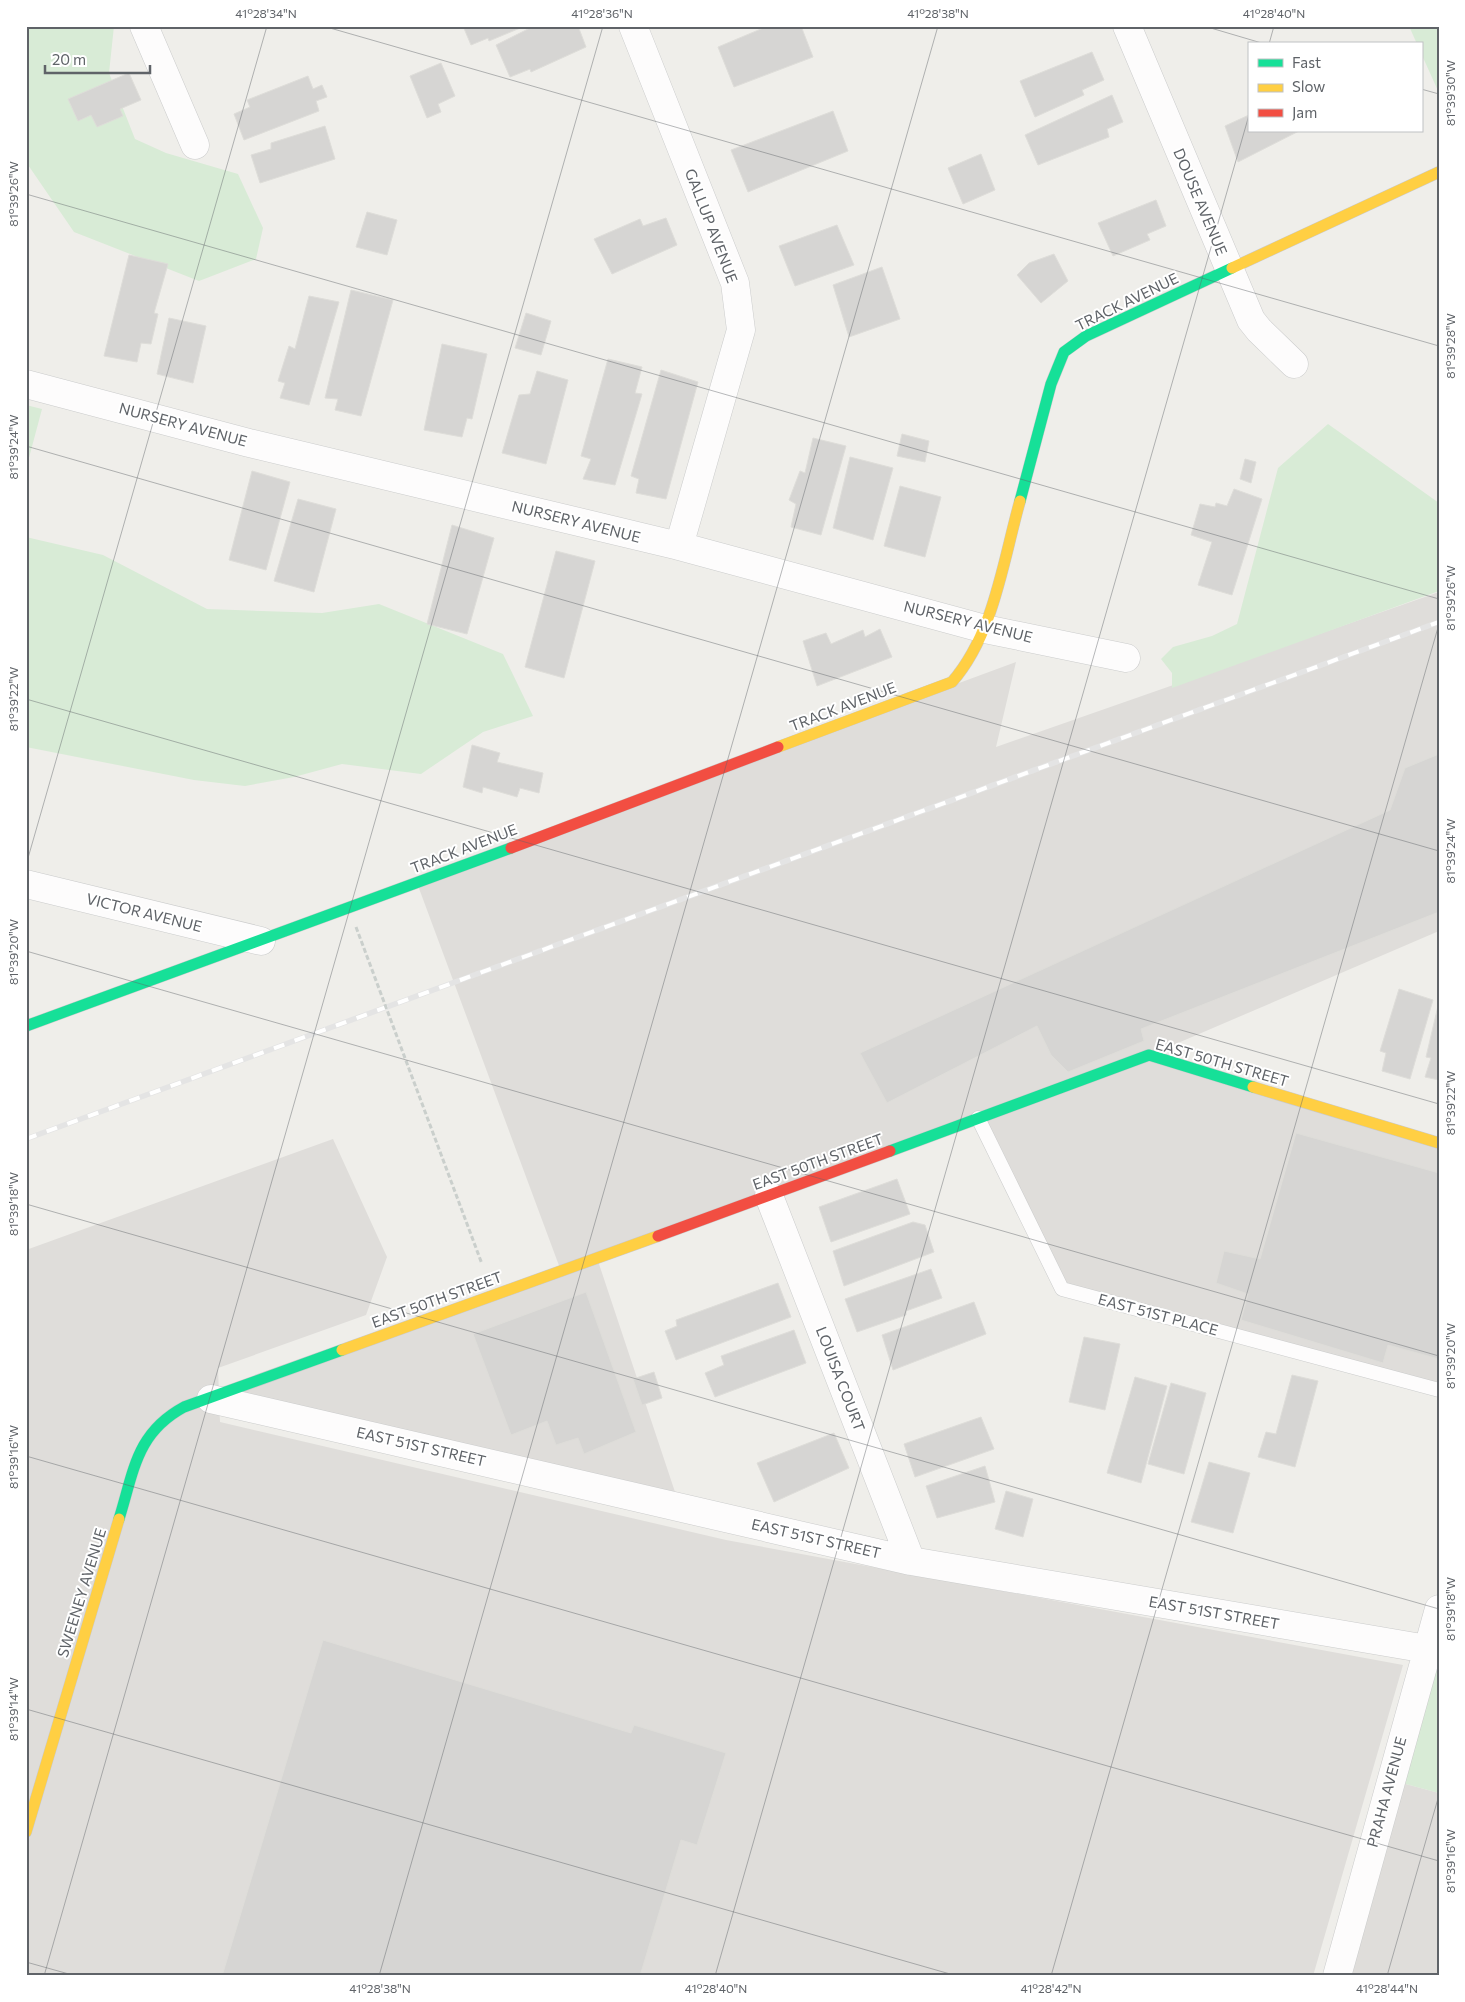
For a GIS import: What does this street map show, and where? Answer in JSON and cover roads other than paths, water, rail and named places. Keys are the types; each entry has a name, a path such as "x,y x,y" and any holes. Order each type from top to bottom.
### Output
{"street":[{"path":"144,26 195,145"},
{"name":"GALLUP AVENUE","path":"633,26 735,283 740,330 679,546"},
{"name":"DOUSE AVENUE","path":"1127,26 1251,320 1294,364"},
{"name":"TRACK AVENUE","path":"26,1026 261,941 952,682 965,668 985,629 1051,384 1064,352 1086,336 1439,172"},
{"name":"NURSERY AVENUE","path":"26,384 258,445 679,546 985,629 1126,658"},
{"name":"VICTOR AVENUE","path":"26,884 261,941"},
{"name":"EAST 50TH STREET","path":"211,1399 769,1196 1149,1055 1439,1143"},
{"name":"LOUISA COURT","path":"769,1196 911,1561"},
{"name":"EAST 51ST STREET","path":"211,1399 911,1561 1427,1649"},
{"name":"SWEENEY AVENUE","path":"26,1832 139,1453 150,1432 165,1417 211,1399"},
{"name":"PRAHA AVENUE","path":"1337,1976 1439,1609"}],"lane":[{"name":"EAST 51ST PLACE","path":"978,1118 1062,1289 1439,1390"}],"railway":[{"path":"26,1139 1439,622"}]}
